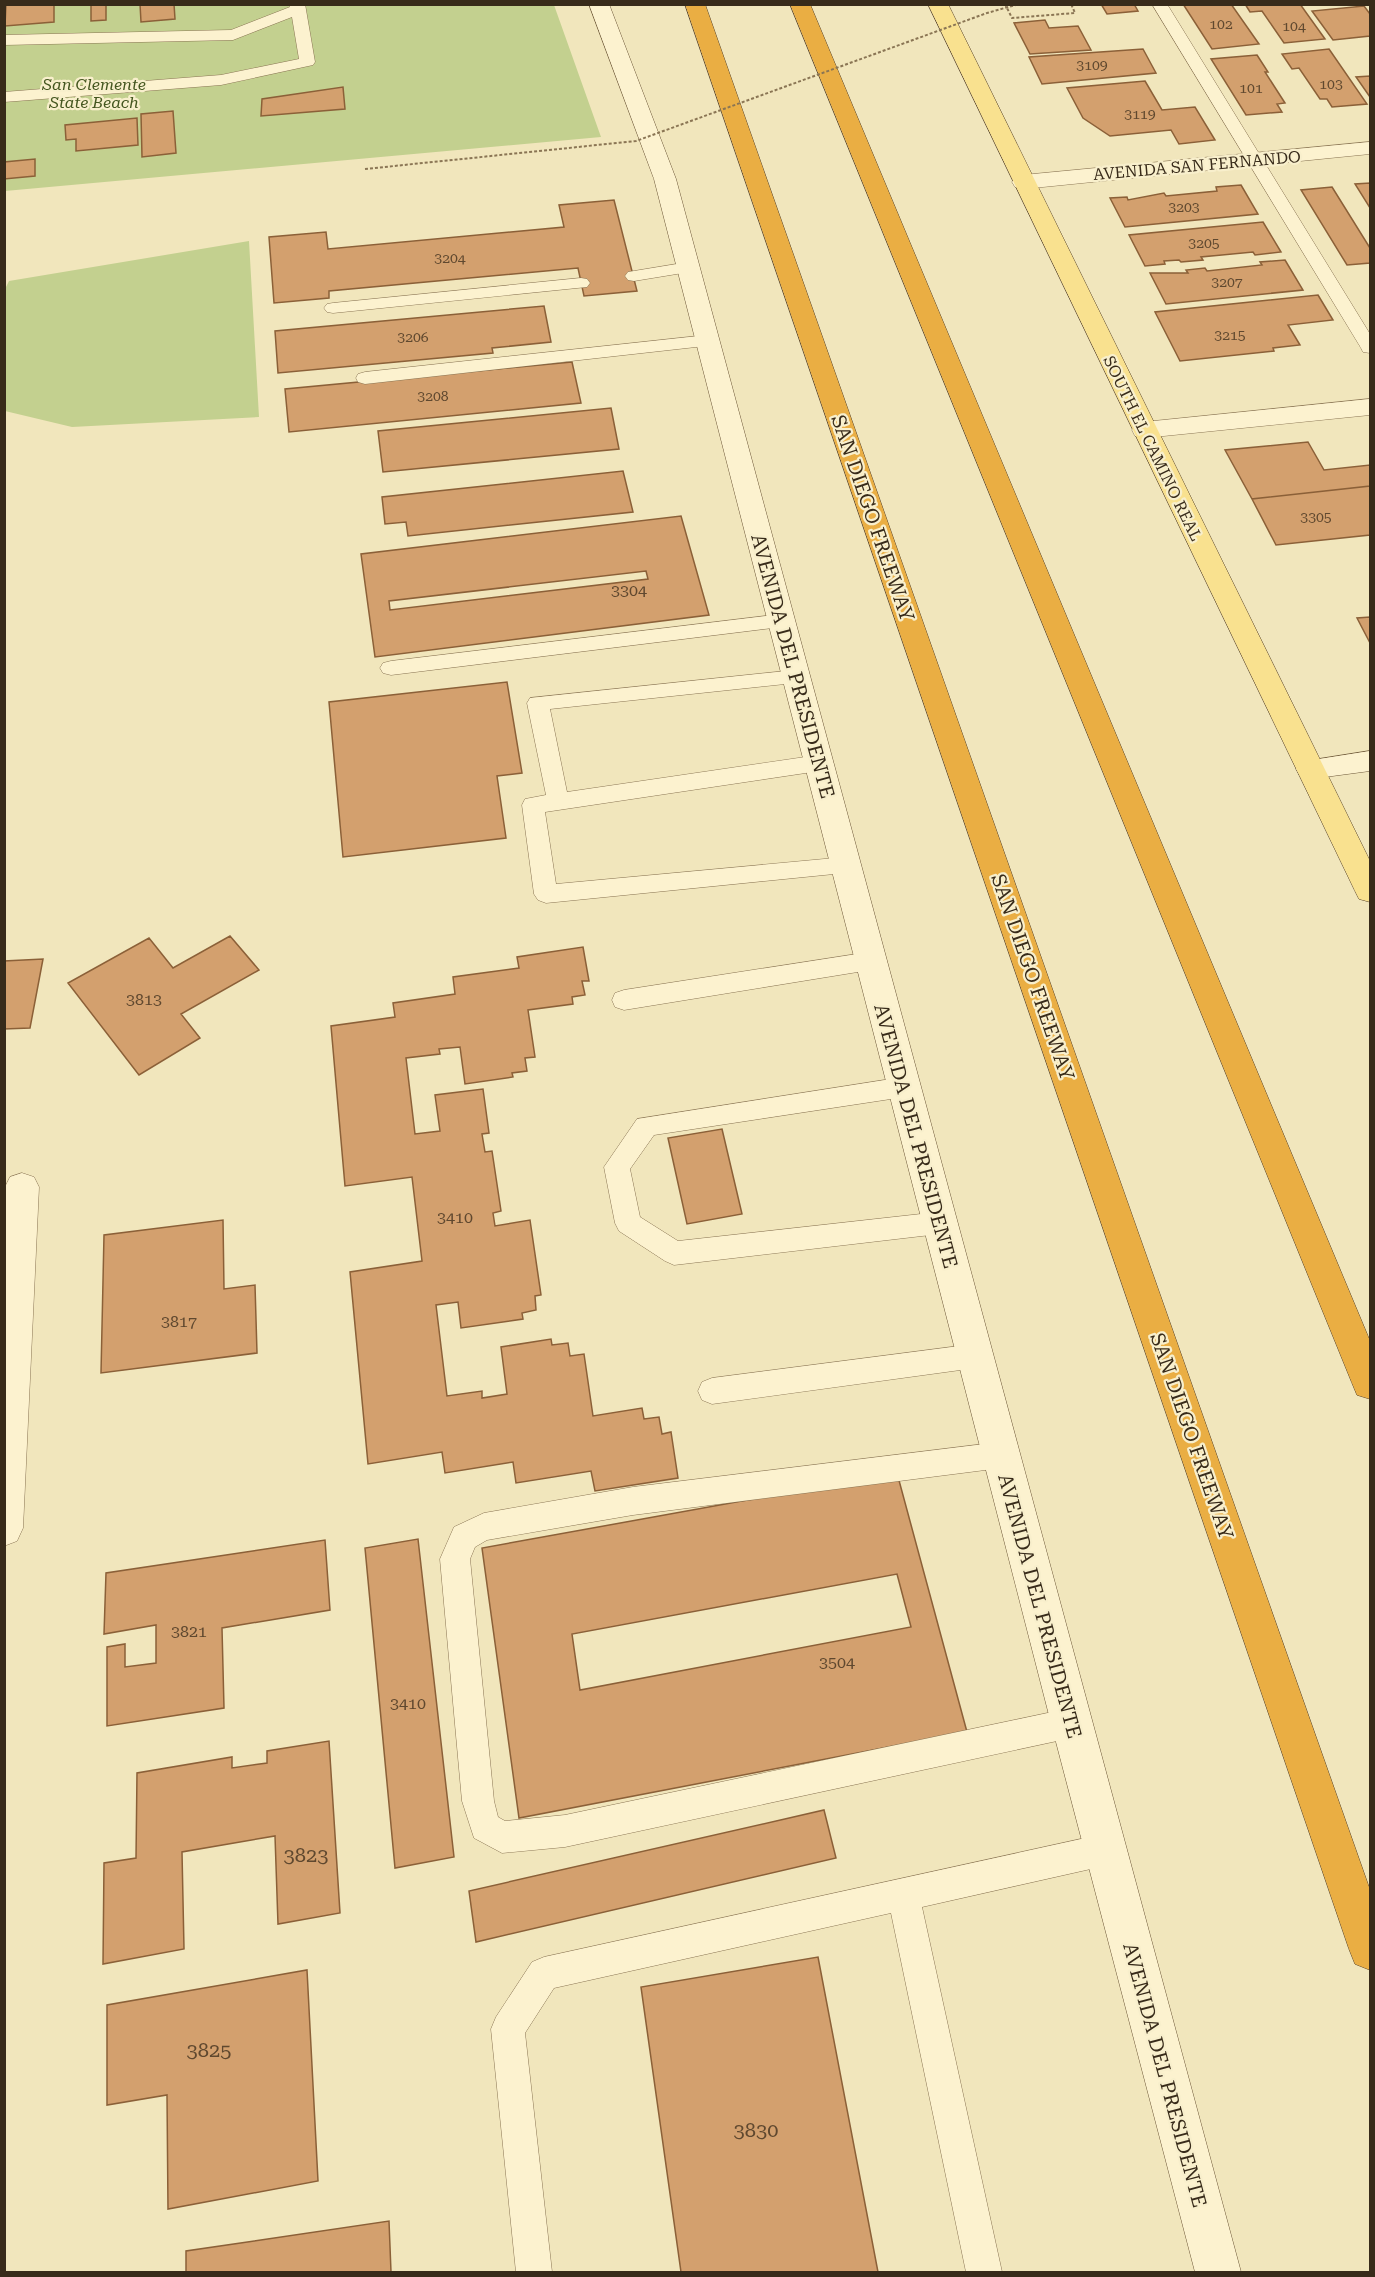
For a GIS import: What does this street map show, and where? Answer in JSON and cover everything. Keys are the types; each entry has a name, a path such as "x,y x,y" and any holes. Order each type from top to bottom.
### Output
{"highway":[{"name":"SAN DIEGO FREEWAY","path":"695,4 1371,1949"},
{"path":"800,4 1371,1383"}],"main road":[{"name":"SOUTH EL CAMINO REAL","path":"938,4 1371,891"}],"street":[{"name":"AVENIDA DEL PRESIDENTE","path":"599,4 665,179 1104,1850 1218,2272"},
{"name":"AVENIDA SAN FERNANDO","path":"1023,182 1371,148"},
{"path":"1144,430 1371,407"},
{"path":"1310,769 1371,761"},
{"path":"4,1528 22,1187"}],"lane":[{"path":"1159,4 1371,348"},
{"path":"4,40 233,35 298,7 307,62 221,80 4,97"},
{"path":"634,276 689,267"},
{"path":"333,308 581,283"},
{"path":"365,378 708,341"},
{"path":"391,668 782,621"},
{"path":"558,801 538,704 796,677"},
{"path":"819,763 533,805 546,894 846,866"},
{"path":"624,999 870,961"},
{"path":"904,1087 646,1126 617,1167 628,1223 674,1253 939,1223"},
{"path":"712,1391 975,1356"},
{"path":"1001,1455 633,1501 484,1527 464,1537 454,1559 478,1801 485,1827 502,1837 565,1831 1071,1723"},
{"path":"534,2272 508,2029 544,1974 1104,1850"},
{"path":"903,1895 984,2272"}],"path":[{"path":"1005,4 1012,18 1075,13 1071,4"},
{"path":"365,169 636,141 976,17 1019,4"}],"green space":[{"name":"San Clemente State Beach","path":"5,5 554,5 601,137 5,191"},
{"path":"249,241 259,417 72,427 5,411 4,291 9,281"}],"building":[{"path":"6,4 54,4 54,22 5,26"},
{"path":"91,4 106,4 106,20 91,21"},
{"path":"140,4 174,4 175,19 141,22"},
{"path":"1101,4 1134,4 1138,11 1107,14"},
{"path":"1183,4 1231,4 1259,44 1212,49"},
{"path":"1245,4 1300,4 1325,39 1284,43 1262,11 1250,12"},
{"path":"1364,6 1370,14 1370,36 1333,40 1312,11"},
{"path":"1045,20 1049,28 1078,26 1091,50 1030,54 1014,23"},
{"path":"1143,49 1156,73 1042,84 1029,57"},
{"path":"1329,49 1367,104 1332,107 1327,99 1320,99 1299,68 1292,69 1282,54"},
{"path":"1257,55 1285,103 1277,104 1282,112 1246,115 1211,59"},
{"path":"1370,76 1370,97 1356,77"},
{"path":"1145,81 1162,110 1195,107 1215,140 1179,144 1171,130 1110,136 1083,118 1067,88"},
{"path":"343,87 345,109 261,116 262,99"},
{"path":"173,111 176,153 142,157 141,114"},
{"path":"137,118 138,145 76,151 76,139 66,140 65,125"},
{"path":"35,159 35,176 4,179 4,162"},
{"path":"1370,183 1370,208 1355,184"},
{"path":"1241,185 1258,214 1125,227 1110,198 1127,197 1128,200 1164,193 1166,196 1217,191 1216,187"},
{"path":"1332,187 1370,248 1370,263 1347,265 1301,190"},
{"path":"614,200 637,291 584,296 578,268 329,291 329,298 274,303 269,237 326,232 328,249 564,227 559,205"},
{"path":"1263,222 1281,252 1201,257 1203,260 1164,261 1165,264 1145,266 1129,235"},
{"path":"1285,260 1303,290 1166,304 1150,273 1188,273 1186,270 1205,268 1207,271"},
{"path":"1318,295 1333,320 1288,325 1300,345 1273,348 1274,351 1180,361 1155,312"},
{"path":"544,306 551,342 492,348 493,353 278,373 275,331"},
{"path":"572,362 581,403 289,432 285,389"},
{"path":"611,408 619,449 383,472 378,431"},
{"path":"1308,442 1324,470 1370,465 1370,486 1252,499 1225,450"},
{"path":"623,471 633,512 408,536 406,522 385,524 382,497"},
{"path":"1370,486 1370,535 1276,545 1252,499"},
{"path":"681,516 709,615 375,657 361,554","holes":["646,571 648,579 390,610 389,601"]},
{"path":"1370,617 1370,643 1357,618"},
{"path":"507,682 522,773 497,776 506,838 343,857 329,702"},
{"path":"230,936 259,970 181,1014 200,1038 139,1075 68,983 149,938 173,968"},
{"path":"583,947 589,981 582,981 585,995 572,997 573,1004 528,1010 535,1057 525,1058 527,1071 512,1073 513,1077 465,1084 460,1047 439,1049 440,1054 406,1058 415,1134 440,1131 435,1095 483,1089 489,1133 482,1134 485,1152 492,1151 501,1211 493,1213 495,1226 530,1220 541,1295 535,1296 536,1310 522,1313 523,1319 461,1328 458,1302 436,1305 447,1396 482,1391 482,1398 507,1394 501,1347 551,1339 552,1345 568,1343 570,1356 584,1354 593,1416 642,1408 644,1419 659,1417 662,1434 671,1432 678,1478 595,1491 591,1471 516,1483 513,1462 445,1473 442,1452 368,1464 350,1272 422,1261 412,1177 345,1186 331,1026 395,1017 393,1003 455,994 453,977 519,968 517,957"},
{"path":"43,959 30,1028 4,1029 4,961"},
{"path":"722,1129 742,1214 687,1224 668,1138"},
{"path":"223,1220 224,1289 255,1285 257,1353 101,1373 104,1235"},
{"path":"897,1473 967,1732 519,1818 482,1548","holes":["897,1574 911,1627 580,1690 572,1634"]},
{"path":"418,1539 454,1857 395,1868 365,1548"},
{"path":"325,1540 330,1610 222,1628 224,1708 107,1726 107,1647 125,1644 125,1667 156,1663 156,1625 104,1634 106,1573"},
{"path":"329,1741 340,1913 278,1924 275,1836 182,1852 184,1949 103,1964 104,1863 136,1858 137,1773 232,1757 232,1768 267,1763 267,1751"},
{"path":"824,1810 836,1858 476,1942 469,1891"},
{"path":"818,1957 878,2272 681,2272 641,1987"},
{"path":"307,1970 318,2181 168,2209 167,2095 107,2105 107,2005"},
{"path":"389,2221 391,2272 186,2272 186,2251"}]}
